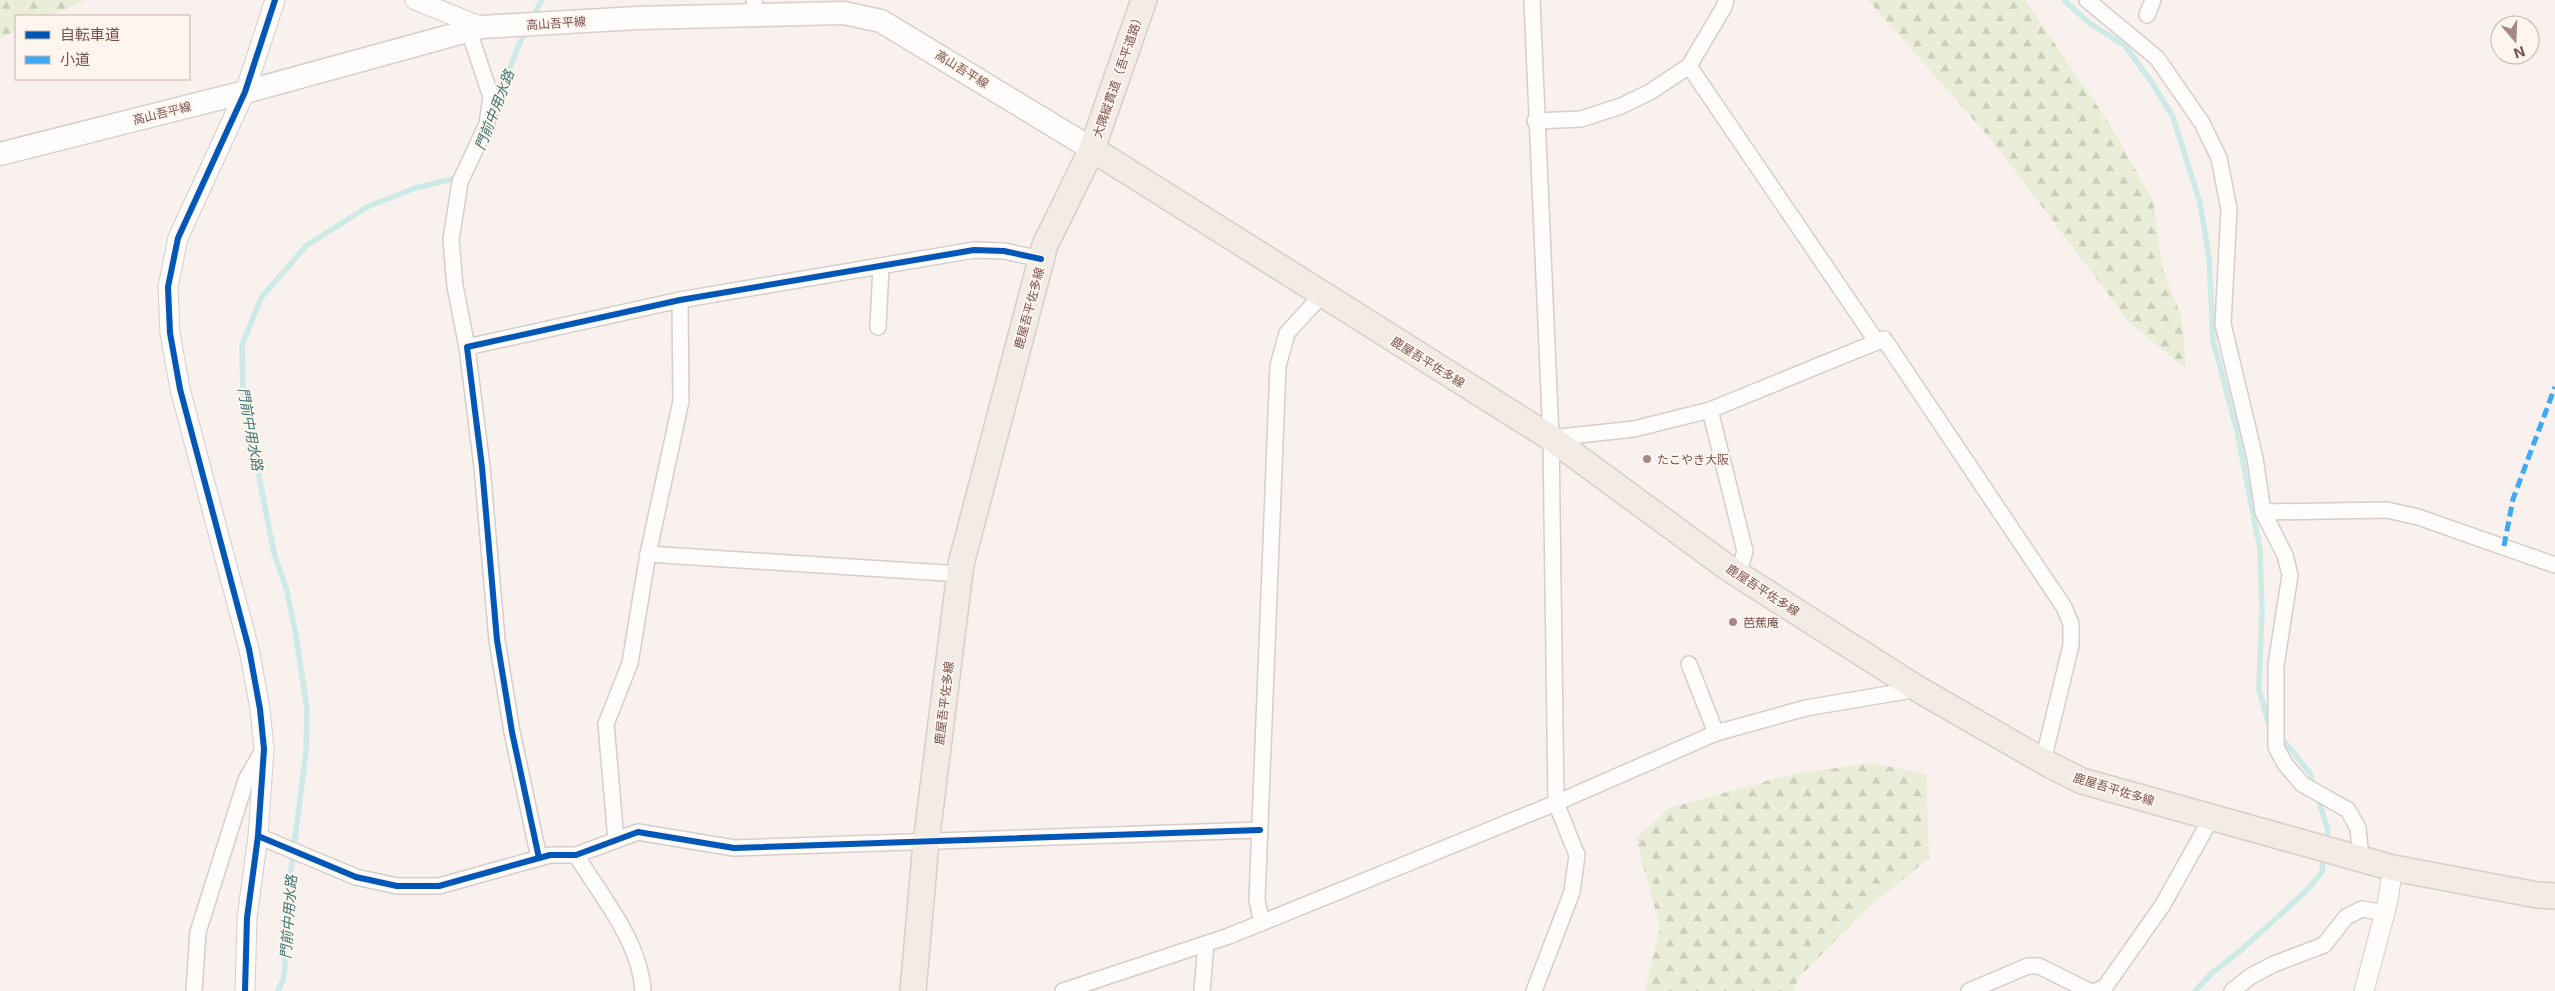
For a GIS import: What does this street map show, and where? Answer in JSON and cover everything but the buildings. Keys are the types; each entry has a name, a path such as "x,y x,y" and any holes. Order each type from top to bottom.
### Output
{"main road":[{"name":"大隅縦貫道（吾平道路）","path":"1092,149 1144,0"},
{"name":"高山吾平線","path":"0,154 245,92 476,29 755,8 844,13 881,21 1092,149"},
{"name":"鹿屋吾平佐多線","path":"913,991 926,843 960,574 1045,245 1092,149 1551,438 1738,575 1918,689 2043,761 2082,781 2393,868 2537,895 2555,896"}],"street":[{"path":"245,991 247,918 258,836 264,749 260,709 248,649 180,389 170,333 168,287 178,238 245,92 275,0"},
{"path":"415,0 476,29 491,97 487,124 460,182 451,240 455,286 467,347 482,467 497,640 512,732 539,858"},
{"path":"1532,0 1535,121 1551,438 1556,803 1577,855 1572,892 1534,991"},
{"path":"1535,121 1581,119 1621,106 1650,92 1689,66 1724,7 1726,0"},
{"path":"2087,0 2157,58 2202,123 2219,158 2229,209 2223,324 2255,458 2263,512 2285,555 2290,575 2276,665 2276,747 2285,764 2302,784 2348,810 2358,828 2361,860"},
{"path":"2147,15 2153,0"},
{"path":"1689,66 1878,342"},
{"path":"467,347 680,300 974,250 1004,251 1042,259"},
{"path":"878,326 881,266"},
{"path":"1262,923 1257,900 1278,366 1287,333 1322,295"},
{"path":"616,840 606,724 630,663 648,554 681,401 680,300"},
{"path":"1551,438 1634,428 1710,410 1884,339 2064,607 2071,624 2071,645 2043,761"},
{"path":"1710,410 1745,551 1738,575"},
{"path":"2263,512 2387,510 2418,517 2555,565"},
{"path":"648,554 960,574"},
{"path":"1688,664 1716,733"},
{"path":"1064,991 1206,944 1262,923 1556,803 1716,733 1806,708 1918,689"},
{"path":"194,991 198,932 246,780 264,749"},
{"path":"2096,991 2105,987 2162,906 2212,817"},
{"path":"258,836 347,874 398,886 439,886 550,855 576,854 638,832 734,848 926,843 1260,830"},
{"path":"576,854 630,941 642,975 643,991"},
{"path":"2364,991 2385,912 2393,868"},
{"path":"2232,991 2250,976 2274,964 2324,945 2346,917 2362,909 2385,912"},
{"path":"1202,991 1206,944"},
{"path":"1969,991 2028,966 2039,966 2088,991"}],"green space":[{"path":"0,0 86,0 51,15 15,15 15,31 0,38"},
{"path":"1868,0 2025,0 2109,123 2153,201 2163,270 2182,318 2186,369 2130,323 1995,144"},
{"path":"1872,763 1926,774 1929,858 1870,906 1799,977 1793,991 1645,991 1660,927 1636,838 1669,808 1793,774"}],"waterway":[{"name":"門前中用水路","path":"532,18 542,0"},
{"path":"2064,0 2088,22 2125,46 2151,81 2173,117 2200,203 2209,257 2213,340 2237,431 2260,549 2262,610 2259,689 2268,722 2273,728"},
{"name":"門前中用水路","path":"495,110 526,31"},
{"name":"門前中用水路","path":"278,991 283,980 285,968 285,918 306,752 307,708 295,630 286,588 274,553 243,396 242,345 261,298 306,246 367,207 415,188 453,179 460,174"},
{"path":"2279,735 2310,773 2314,787"},
{"path":"2317,796 2328,830 2326,844"},
{"path":"2195,991 2212,973 2240,951 2306,891 2322,872 2324,856"}],"marked path":[{"path":"2504,546 2513,499 2555,387"}],"cycle path":[{"path":"245,991 247,918 258,836 264,749 260,709 249,649 180,389 170,333 168,287 178,238 245,92 275,0"},
{"path":"539,858 512,732 497,640 482,467 467,347 680,300 974,250 1004,251 1041,259"},
{"path":"258,836 356,877 397,886 439,886 550,855 576,855 638,832 734,848 1260,830"}],"place":[{"name":"たこやき大阪","path":"1647,459"},
{"name":"芭蕉庵","path":"1733,622"}]}
